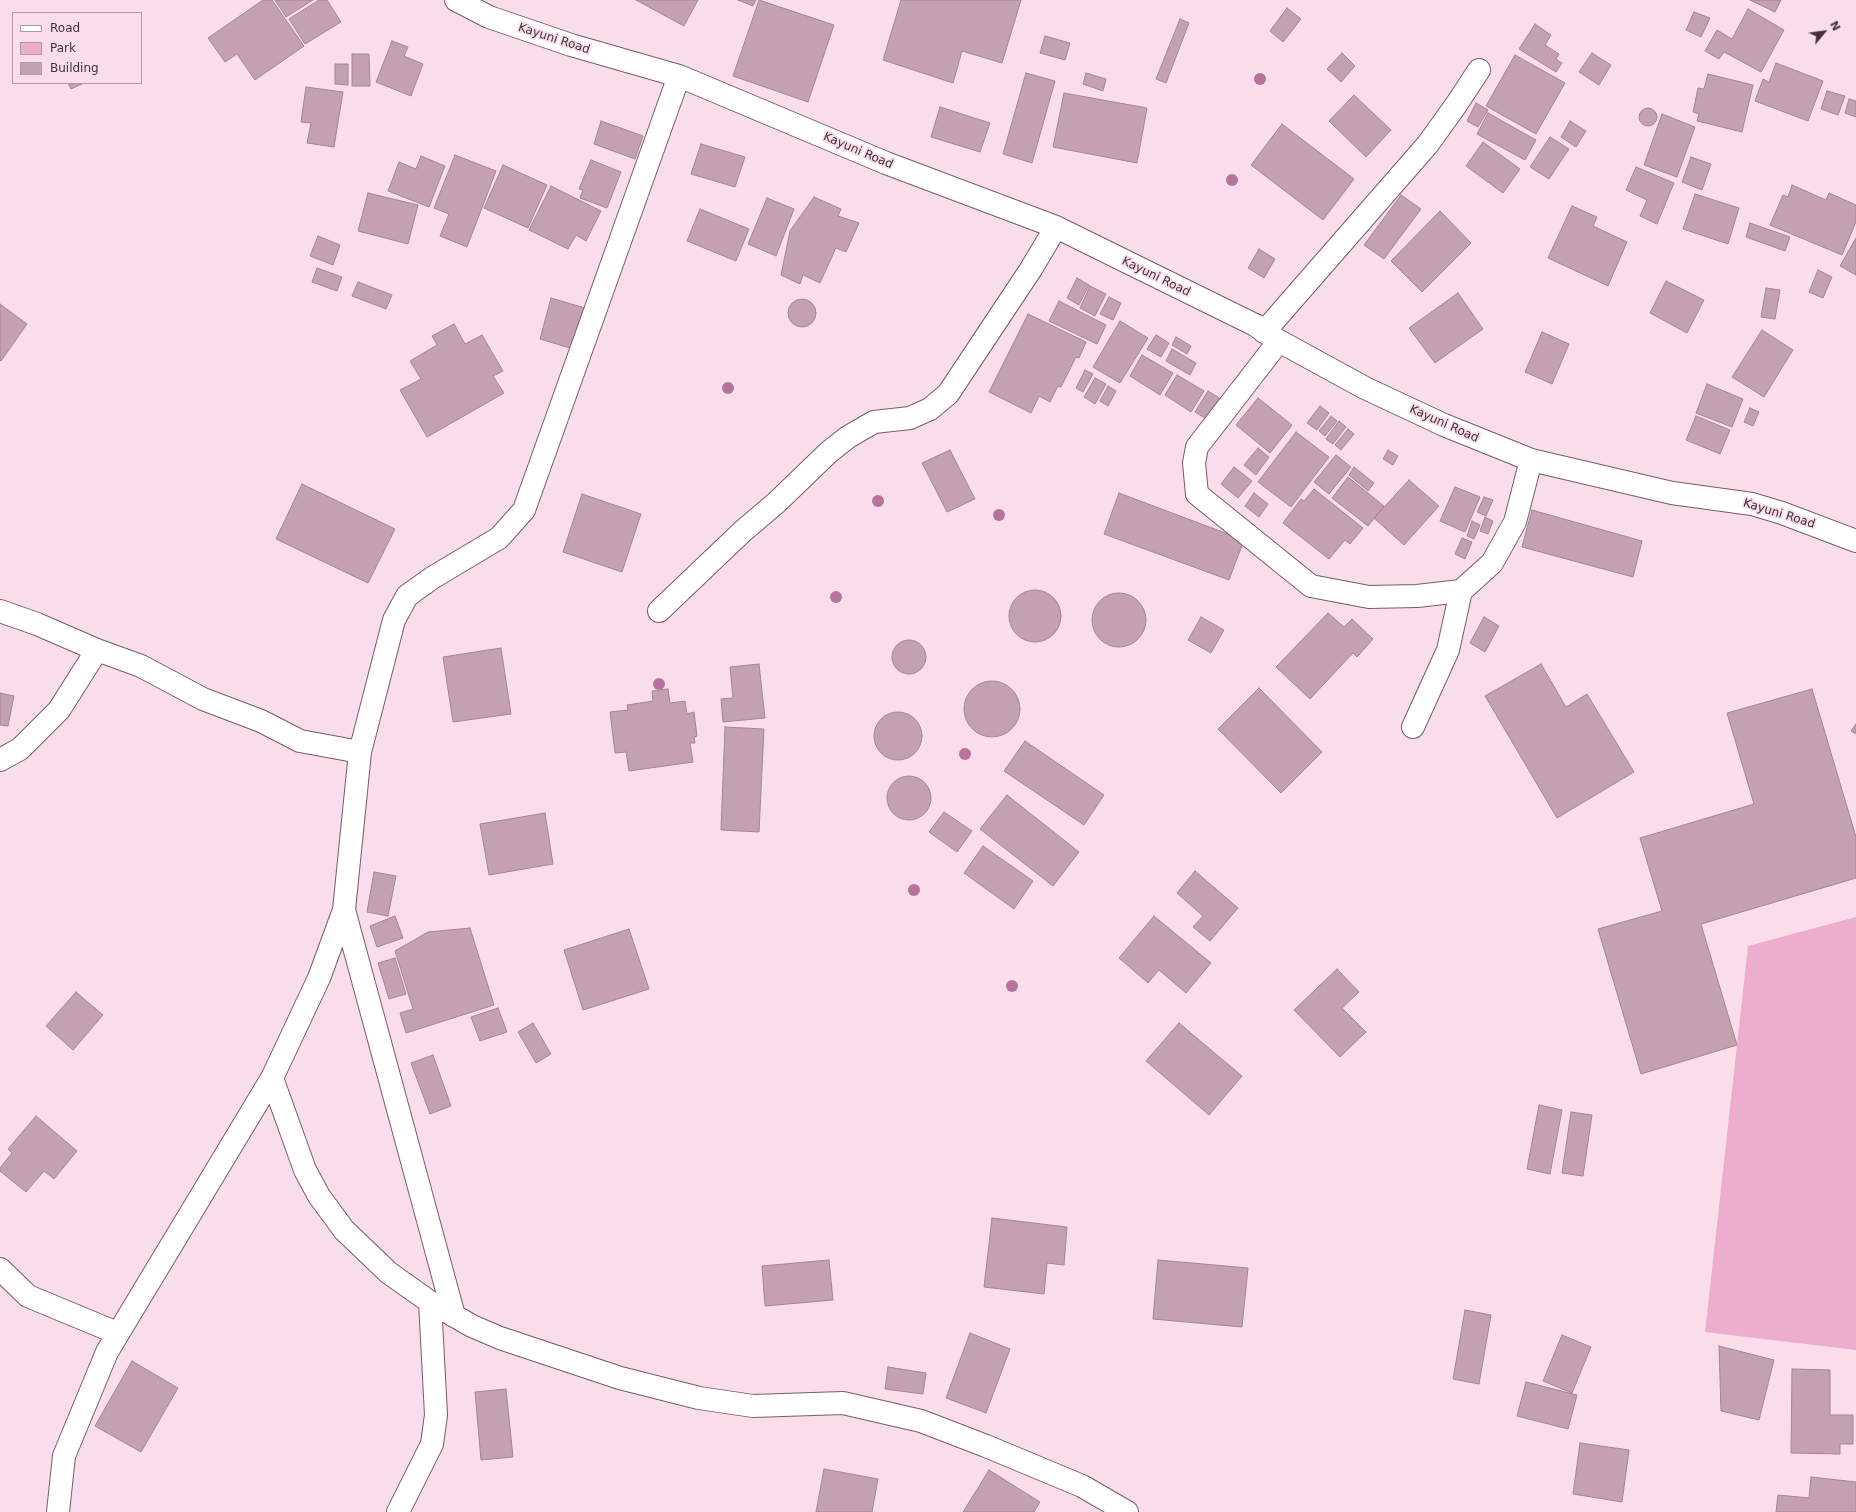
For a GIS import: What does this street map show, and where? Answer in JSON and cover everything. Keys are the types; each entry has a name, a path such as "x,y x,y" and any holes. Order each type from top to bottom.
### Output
{"street":[{"name":"Kayuni Road","path":"456,0 489,17 541,35 679,76 886,163 1056,227 1255,325 1272,337 1365,388 1444,425 1531,460 1672,493 1752,504 1782,513 1856,540"},
{"path":"1461,591 1416,596 1369,597 1311,586 1197,494 1194,463 1197,447 1272,337 1428,144 1456,105 1478,70"},
{"path":"58,1512 64,1456 106,1352 272,1078 319,978 344,910 360,752 394,620 407,596 432,578 499,538 524,510 679,76"},
{"path":"659,611 743,531 776,503 829,452 848,437 874,422 910,418 930,409 948,394 1031,268 1056,227"},
{"path":"1413,727 1448,650 1461,591 1492,562 1515,522 1531,460"},
{"path":"0,611 37,624 98,650 141,666 203,699 261,721 300,741 360,752"},
{"path":"0,760 20,749 59,710 98,650"},
{"path":"344,910 454,1316"},
{"path":"272,1078 305,1170 319,1196 344,1230 389,1273 430,1302 472,1326 500,1338 653,1387 699,1398 753,1406 843,1403 921,1421 1082,1486 1127,1512"},
{"path":"0,1269 28,1296 117,1333"},
{"path":"398,1512 432,1444 436,1415 430,1302"}],"green space":[{"path":"1856,917 1856,1350 1705,1332 1748,946"}],"building":[{"path":"263,0 272,0 304,46 255,80 237,54 225,62 208,38"},
{"path":"275,0 313,0 286,17"},
{"path":"319,0 327,0 341,22 305,44 289,19"},
{"path":"636,0 698,0 684,26"},
{"path":"738,0 756,0 753,6"},
{"path":"759,0 834,25 808,102 733,76"},
{"path":"901,0 1021,0 1002,63 962,51 953,83 883,60"},
{"path":"1750,0 1781,0 1775,12"},
{"path":"1287,8 1301,19 1283,42 1270,31"},
{"path":"1748,9 1784,30 1761,72 1724,52 1719,59 1705,51 1717,30 1732,39"},
{"path":"1694,12 1710,18 1701,37 1686,30"},
{"path":"1180,19 1189,23 1166,83 1156,79"},
{"path":"1535,24 1551,35 1545,45 1559,54 1556,59 1562,63 1556,72 1519,49"},
{"path":"1045,36 1070,43 1065,60 1040,53"},
{"path":"392,41 408,47 404,56 423,64 411,96 376,82"},
{"path":"1342,53 1355,66 1341,82 1327,69"},
{"path":"1592,53 1611,65 1599,85 1579,72"},
{"path":"352,54 369,54 370,86 352,86"},
{"path":"1515,55 1565,83 1536,134 1486,106"},
{"path":"1776,63 1823,81 1808,121 1755,101 1763,79 1769,82"},
{"path":"335,64 348,64 348,85 335,84"},
{"path":"1026,73 1055,81 1032,163 1003,154"},
{"path":"1086,73 1106,79 1103,91 1083,84"},
{"path":"1708,74 1753,85 1742,132 1697,121 1699,114 1693,112 1698,88 1704,89"},
{"path":"68,84 82,84 71,89"},
{"path":"306,87 343,92 334,147 307,143 311,123 301,122"},
{"path":"1827,91 1845,96 1838,115 1821,109"},
{"path":"1064,93 1147,108 1137,163 1053,147"},
{"path":"1354,95 1391,130 1366,157 1329,121"},
{"path":"1849,99 1856,101 1856,117 1845,113"},
{"path":"1476,103 1488,110 1478,127 1467,121"},
{"path":"940,107 990,123 980,152 931,137"},
{"path":"1648,108 1652,109 1656,113 1656,121 1652,125 1648,126 1644,125 1640,121 1639,117 1640,113 1644,109"},
{"path":"1488,113 1536,140 1525,160 1477,134"},
{"path":"1662,114 1695,127 1677,177 1644,165"},
{"path":"601,121 643,136 635,159 594,144"},
{"path":"1570,121 1586,131 1576,147 1561,137"},
{"path":"1282,124 1354,179 1323,220 1251,165"},
{"path":"1550,137 1569,149 1549,179 1530,167"},
{"path":"1483,142 1520,169 1503,193 1466,166"},
{"path":"701,144 745,157 735,187 691,174"},
{"path":"455,155 496,171 467,247 440,236 449,214 434,208"},
{"path":"421,156 445,166 429,207 388,191 399,162 416,169"},
{"path":"1691,157 1711,164 1702,190 1682,182"},
{"path":"591,160 621,172 607,208 580,198 583,190 579,189"},
{"path":"503,165 547,185 528,228 484,208"},
{"path":"1636,167 1674,183 1657,224 1640,216 1647,200 1626,190"},
{"path":"1792,185 1826,200 1829,193 1856,205 1856,222 1842,255 1770,225 1783,195 1788,197"},
{"path":"551,186 601,211 586,241 576,235 568,249 529,230"},
{"path":"368,193 418,205 408,244 358,231"},
{"path":"1695,194 1739,208 1728,244 1683,229"},
{"path":"1401,195 1421,209 1384,259 1364,245"},
{"path":"814,197 841,209 838,216 859,223 846,252 836,248 820,283 803,275 800,284 781,275 790,231"},
{"path":"767,198 794,209 776,256 748,244"},
{"path":"1572,206 1597,217 1593,226 1627,242 1608,286 1548,258"},
{"path":"700,209 749,229 736,261 687,241"},
{"path":"1440,211 1471,243 1422,292 1391,261"},
{"path":"1750,223 1790,237 1785,251 1746,237"},
{"path":"318,236 340,245 333,265 310,256"},
{"path":"1856,238 1856,275 1840,266"},
{"path":"1259,249 1275,259 1264,278 1248,268"},
{"path":"317,268 342,277 337,291 312,282"},
{"path":"1818,270 1832,277 1823,298 1809,292"},
{"path":"1077,278 1089,285 1079,305 1067,298"},
{"path":"1666,281 1704,300 1687,333 1650,313"},
{"path":"358,282 392,295 386,309 352,296"},
{"path":"1090,286 1106,294 1095,316 1080,308"},
{"path":"1766,288 1780,290 1775,319 1761,317"},
{"path":"1458,293 1483,329 1435,363 1409,328"},
{"path":"1109,297 1121,303 1113,320 1100,314"},
{"path":"551,298 585,308 573,349 540,339"},
{"path":"802,299 812,303 816,313 812,323 802,327 792,323 788,313 792,303"},
{"path":"1059,301 1106,325 1097,344 1049,321"},
{"path":"0,304 27,324 1,361 0,360"},
{"path":"1028,314 1086,342 1079,358 1076,357 1061,387 1058,386 1050,402 1039,396 1031,413 989,392"},
{"path":"1120,321 1148,338 1120,383 1093,367"},
{"path":"454,324 465,344 482,335 503,371 493,376 504,393 427,437 400,390 421,379 410,361 437,345 432,336"},
{"path":"1762,330 1793,350 1764,397 1732,377"},
{"path":"1542,332 1569,344 1552,384 1525,372"},
{"path":"1156,335 1169,343 1161,357 1147,349"},
{"path":"1176,337 1191,346 1187,354 1172,345"},
{"path":"1172,349 1196,363 1190,375 1166,361"},
{"path":"1142,355 1173,373 1160,395 1130,376"},
{"path":"1085,370 1093,374 1083,392 1076,388"},
{"path":"1177,375 1204,391 1191,412 1165,395"},
{"path":"1095,378 1106,384 1095,404 1084,397"},
{"path":"1707,384 1743,399 1732,427 1696,413"},
{"path":"1108,386 1116,391 1108,406 1100,401"},
{"path":"1208,391 1221,399 1208,420 1195,412"},
{"path":"1258,398 1292,425 1270,453 1236,425"},
{"path":"1320,406 1329,413 1317,430 1307,423"},
{"path":"1750,408 1759,412 1753,426 1744,422"},
{"path":"1331,416 1337,421 1325,436 1319,431"},
{"path":"1696,416 1730,430 1720,454 1686,440"},
{"path":"1339,421 1346,427 1333,444 1326,439"},
{"path":"1348,429 1354,434 1341,450 1335,445"},
{"path":"1296,432 1329,457 1291,507 1258,482"},
{"path":"1258,448 1269,457 1256,475 1244,465"},
{"path":"950,450 975,499 947,512 922,463"},
{"path":"1388,450 1398,456 1393,465 1383,459"},
{"path":"1336,455 1351,467 1329,494 1314,482"},
{"path":"1234,467 1252,481 1238,498 1221,484"},
{"path":"1354,467 1374,483 1368,491 1349,475"},
{"path":"1348,477 1384,506 1368,526 1332,498"},
{"path":"1409,480 1439,506 1404,545 1374,518"},
{"path":"302,484 395,529 368,583 276,539"},
{"path":"1455,487 1480,497 1465,532 1440,521"},
{"path":"1314,489 1363,528 1350,544 1345,540 1329,559 1283,523 1301,499 1304,501"},
{"path":"1119,493 1244,540 1229,580 1104,534"},
{"path":"1254,493 1268,504 1259,517 1245,506"},
{"path":"582,494 641,514 622,572 563,552"},
{"path":"1484,497 1493,500 1486,516 1477,512"},
{"path":"1532,510 1642,541 1633,577 1522,547"},
{"path":"1485,517 1493,521 1488,534 1480,531"},
{"path":"1472,521 1480,525 1474,539 1467,536"},
{"path":"1462,538 1472,542 1465,559 1455,554"},
{"path":"1030,590 1040,590 1050,594 1057,601 1061,611 1061,621 1057,631 1050,638 1040,642 1030,642 1020,638 1013,631 1009,621 1009,611 1013,601 1020,594"},
{"path":"1119,593 1129,595 1138,601 1144,610 1146,620 1144,630 1138,639 1129,645 1119,647 1109,645 1100,639 1094,630 1092,620 1094,610 1100,601 1109,595"},
{"path":"1328,613 1344,627 1352,619 1373,639 1357,657 1353,653 1310,699 1276,667"},
{"path":"1201,617 1224,630 1211,653 1188,640"},
{"path":"1484,617 1499,626 1485,652 1470,643"},
{"path":"912,640 921,645 925,650 925,664 921,669 916,673 906,674 902,673 893,664 892,654 893,650 902,641"},
{"path":"501,648 511,714 453,722 443,657"},
{"path":"759,664 765,718 723,722 721,699 733,698 730,667"},
{"path":"1541,664 1566,707 1587,694 1634,772 1557,818 1485,696"},
{"path":"992,681 1003,683 1012,689 1018,698 1020,709 1018,720 1012,729 1003,735 992,737 981,735 972,729 966,720 964,709 966,698 972,689 981,683"},
{"path":"1259,688 1322,752 1281,793 1218,729"},
{"path":"668,689 670,703 685,701 687,714 694,712 697,736 694,737 695,743 690,743 693,762 629,771 626,752 615,753 610,712 628,710 627,705 653,701 652,691"},
{"path":"1812,689 1856,837 1856,878 1701,924 1737,1045 1641,1074 1598,929 1662,911 1640,838 1754,804 1727,713"},
{"path":"0,693 14,696 8,726 0,725"},
{"path":"898,712 907,714 915,719 920,727 922,736 920,745 915,753 907,758 898,760 889,758 881,753 876,745 874,736 876,727 881,719 889,714"},
{"path":"1856,724 1856,734 1851,731"},
{"path":"725,727 764,729 759,832 721,830"},
{"path":"1025,741 1104,795 1084,825 1004,771"},
{"path":"905,776 913,776 918,777 925,782 930,789 930,807 925,814 918,819 905,820 897,817 890,810 887,802 887,794 890,786 897,779"},
{"path":"1007,795 1079,852 1053,886 980,829"},
{"path":"944,812 972,831 957,852 929,832"},
{"path":"545,813 553,864 489,875 480,824"},
{"path":"983,846 1033,881 1014,909 964,873"},
{"path":"1195,871 1238,908 1210,941 1193,927 1203,916 1177,893"},
{"path":"374,872 396,876 388,916 367,912"},
{"path":"395,916 403,938 377,947 370,926"},
{"path":"1154,916 1211,963 1186,993 1159,970 1148,983 1119,958"},
{"path":"470,928 494,1005 406,1033 400,1013 413,1009 395,951 428,932"},
{"path":"629,929 649,989 583,1010 564,950"},
{"path":"395,958 406,994 389,999 378,963"},
{"path":"1337,969 1359,992 1342,1008 1366,1032 1340,1057 1294,1010"},
{"path":"76,992 103,1015 73,1050 46,1026"},
{"path":"498,1008 507,1032 480,1041 471,1017"},
{"path":"533,1023 551,1054 536,1063 518,1032"},
{"path":"1179,1023 1242,1076 1209,1115 1146,1061"},
{"path":"433,1055 451,1106 430,1114 411,1063"},
{"path":"1539,1105 1562,1110 1550,1174 1527,1169"},
{"path":"1571,1112 1592,1115 1583,1176 1562,1173"},
{"path":"36,1116 77,1151 54,1179 44,1171 26,1192 0,1171 0,1168 12,1153 8,1149"},
{"path":"992,1218 1067,1227 1064,1265 1047,1263 1044,1294 984,1287"},
{"path":"829,1260 833,1300 765,1306 762,1266"},
{"path":"1158,1260 1248,1268 1242,1327 1153,1319"},
{"path":"1465,1310 1491,1315 1479,1384 1453,1379"},
{"path":"970,1333 1010,1349 986,1413 946,1398"},
{"path":"1562,1335 1591,1347 1572,1393 1543,1381"},
{"path":"1719,1346 1774,1360 1759,1420 1721,1411"},
{"path":"132,1361 178,1388 141,1452 95,1426"},
{"path":"888,1367 926,1373 923,1394 885,1389"},
{"path":"1792,1369 1830,1370 1830,1415 1853,1415 1853,1444 1840,1444 1840,1454 1791,1453"},
{"path":"1526,1382 1577,1395 1568,1429 1517,1416"},
{"path":"506,1389 513,1457 481,1460 475,1392"},
{"path":"1580,1443 1629,1450 1622,1502 1573,1494"},
{"path":"824,1469 878,1479 872,1512 816,1512"},
{"path":"989,1470 1040,1502 1034,1512 963,1512"},
{"path":"1811,1477 1856,1482 1856,1512 1776,1512 1778,1495 1809,1498"}]}
